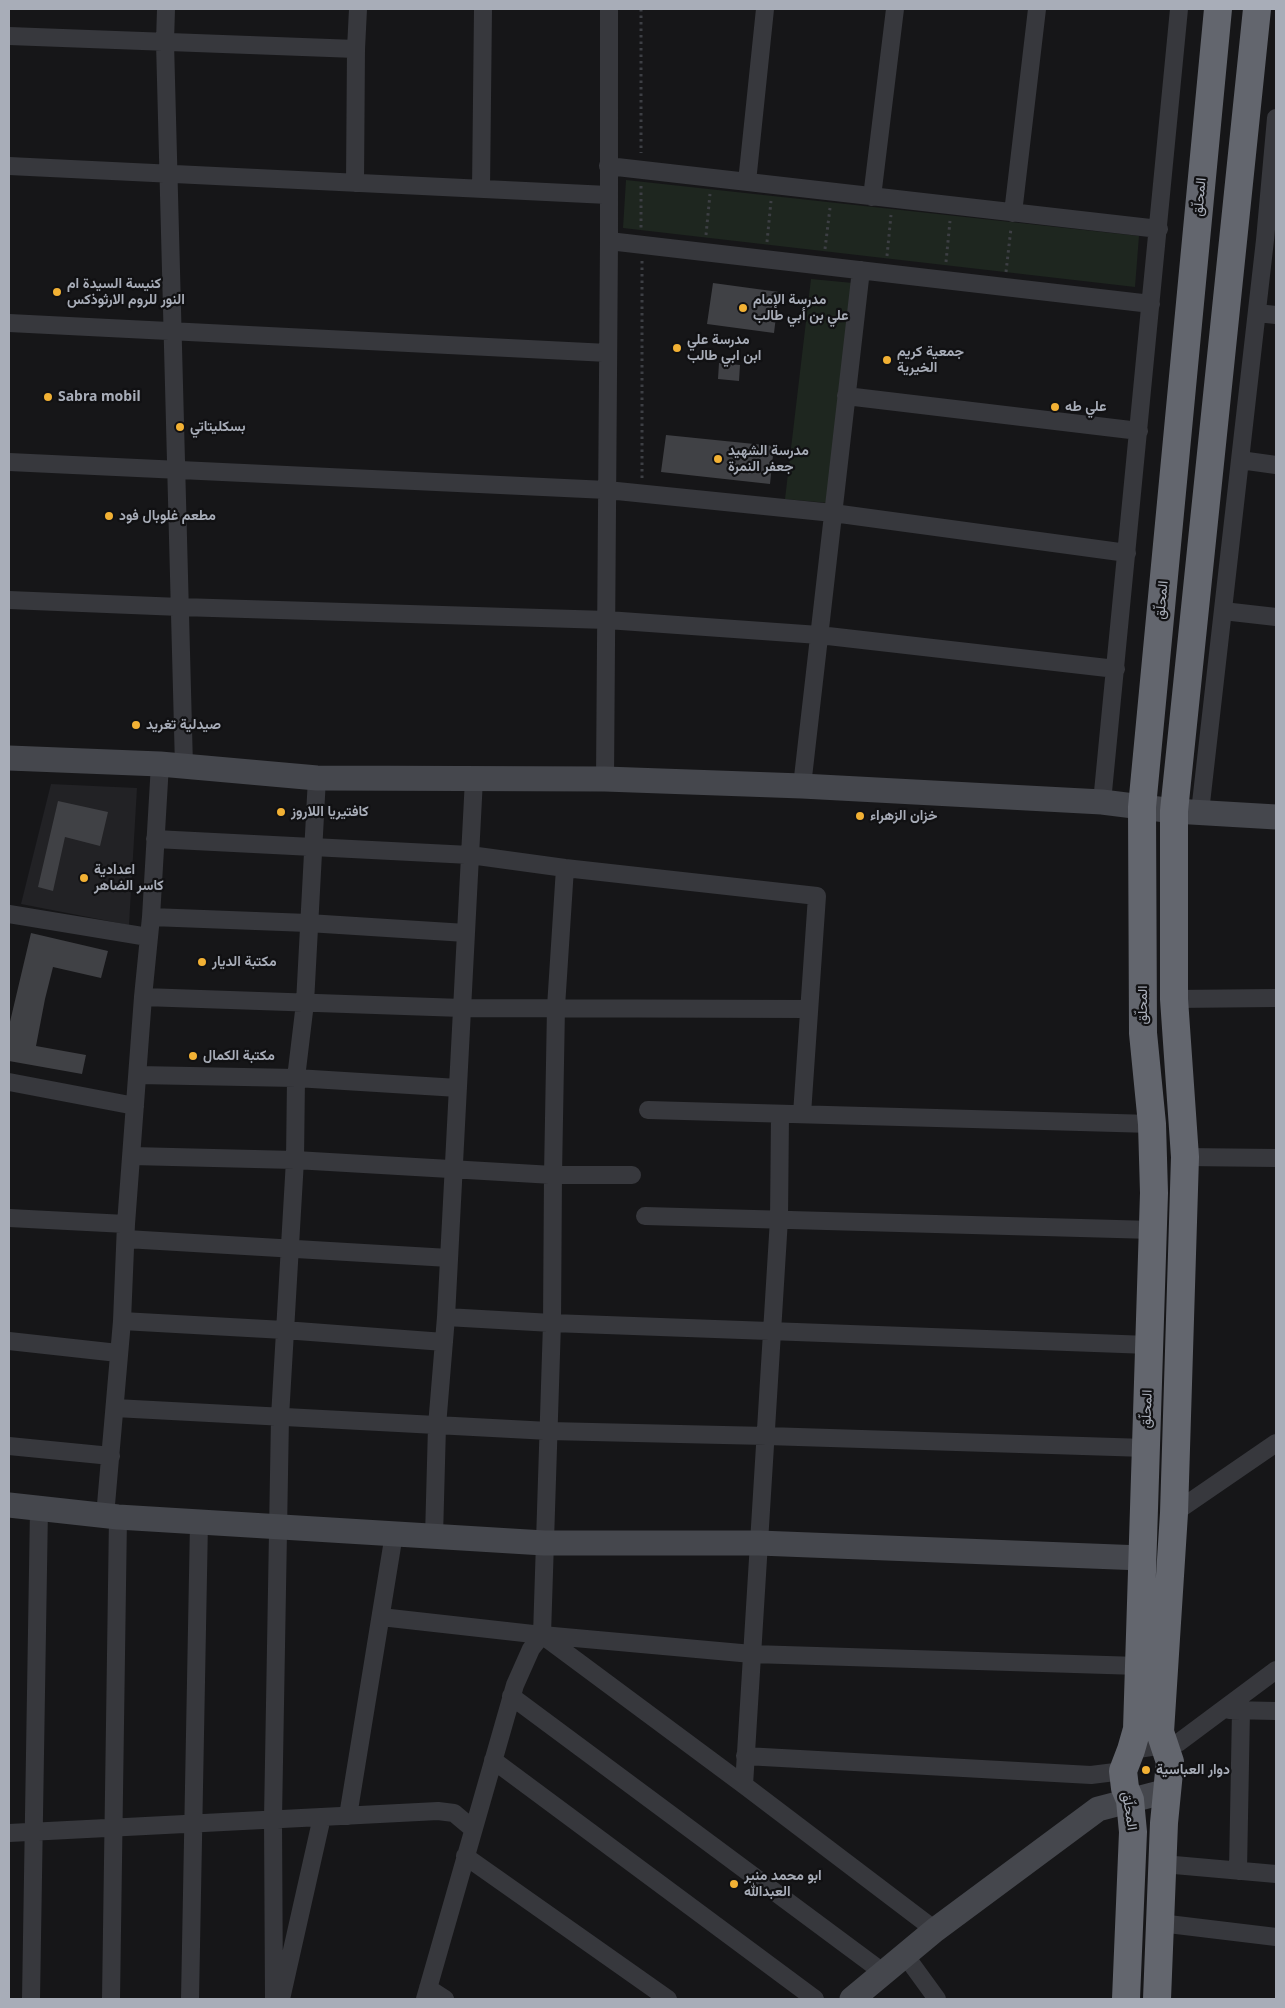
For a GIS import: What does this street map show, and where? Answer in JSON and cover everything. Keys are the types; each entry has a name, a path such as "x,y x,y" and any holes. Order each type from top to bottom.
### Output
{"highway":[{"name":"المحلّق","path":"1126,1999 1133,1832 1130,1800 1125,1788 1127,1760 1137,1729 1153,1230 1152,1124 1143,1033 1142,807 1218,9"},
{"path":"1156,1999 1164,1823 1170,1762 1160,1732 1174,1513 1185,1158 1174,999 1187,811 1257,9"}],"street":[{"path":"166,9 168,175 184,766"},
{"path":"355,183 358,9"},
{"path":"481,189 483,9"},
{"path":"605,779 609,9"},
{"path":"747,182 765,9"},
{"path":"872,197 894,9"},
{"path":"1013,213 1037,9"},
{"path":"1102,802 1179,9"},
{"path":"9,36 356,49"},
{"path":"1187,811 1223,611 1257,313 1271,240 1276,118"},
{"path":"9,166 608,195"},
{"path":"608,166 1159,229"},
{"path":"609,241 1151,304"},
{"path":"802,786 861,270"},
{"path":"1257,313 1276,315"},
{"path":"9,323 608,353"},
{"path":"846,396 1139,431"},
{"path":"1240,460 1276,464"},
{"path":"9,462 607,490 833,513 1127,553"},
{"path":"9,600 607,620 819,636 1116,669"},
{"path":"1223,611 1276,617"},
{"path":"9,758 160,764 317,778 605,779 802,786 1102,802 1187,811 1276,817"},
{"path":"111,1999 114,1828 111,1456 122,1321 126,1232 143,996 151,917 160,764"},
{"path":"274,1999 273,1819 280,1416 295,1160 296,1078 305,1003 317,778"},
{"path":"434,1537 437,1426 446,1317 474,779"},
{"path":"155,839 470,855 565,868 817,896 802,1114"},
{"path":"445,1999 426,1993 511,1696 530,1649 542,1635 552,1322 552,1175 556,1008 565,868"},
{"path":"9,914 148,937"},
{"path":"151,917 308,923 466,933"},
{"path":"143,996 462,1008 809,1010"},
{"path":"1174,999 1276,998"},
{"path":"138,1075 296,1078 458,1088"},
{"path":"9,1082 136,1106"},
{"path":"648,1110 1152,1124"},
{"path":"744,1785 779,1219 780,1114"},
{"path":"132,1156 295,1160 552,1175 632,1175"},
{"path":"1185,1158 1276,1158"},
{"path":"646,1216 1153,1230"},
{"path":"9,1218 289,1249 449,1258"},
{"path":"446,1317 1149,1345"},
{"path":"122,1321 284,1330 444,1342"},
{"path":"9,1342 118,1353"},
{"path":"115,1408 549,1431 1146,1448"},
{"path":"1174,1513 1276,1443"},
{"path":"9,1446 111,1456"},
{"path":"9,1505 112,1517 434,1537 544,1542 760,1544 1142,1558"},
{"path":"30,1999 39,1508"},
{"path":"190,1999 198,1522"},
{"path":"348,1816 382,1617 394,1534"},
{"path":"382,1617 542,1635 752,1654 1139,1666"},
{"path":"542,1635 935,1930"},
{"path":"745,1756 1091,1775 1165,1746 1178,1743 1233,1710 1276,1670"},
{"path":"511,1696 884,1973"},
{"path":"1233,1710 1276,1712"},
{"path":"1233,1710 1238,1871"},
{"path":"493,1760 815,1999"},
{"path":"852,1999 935,1930 1098,1810 1167,1791"},
{"path":"9,1833 438,1811 454,1813 473,1829"},
{"path":"281,1999 322,1817"},
{"path":"465,1856 668,1999"},
{"path":"1163,1864 1276,1874"},
{"path":"1160,1923 1276,1938"},
{"path":"905,1955 937,1999"}],"path":[{"path":"705,252 712,178"},
{"path":"765,259 773,185"},
{"path":"823,266 832,192"},
{"path":"885,272 893,199"},
{"path":"944,280 952,206"},
{"path":"1005,286 1013,213"}],"shaded area":[{"path":"626,180 1139,236 1135,287 623,228"},
{"path":"811,279 853,283 829,503 785,499"},
{"path":"51,784 137,788 129,925 21,904"}],"building":[{"name":"مدرسة الإمام علي بن أبي طالب","path":"713,283 779,292 774,333 707,324"},
{"path":"719,363 740,365 739,381 718,379"},
{"name":"مدرسة الشهيد جعفر النمرة","path":"666,435 774,446 770,484 661,472"},
{"path":"58,801 108,812 100,846 65,837 53,891 38,887"},
{"path":"31,933 108,951 101,978 53,967 45,999 36,1046 86,1055 82,1074 9,1061 9,1026"}],"place":[{"name":"كنيسة السيدة ام النور للروم الارثوذكس","path":"57,292"},
{"name":"مدرسة الإمام علي بن أبي طالب","path":"743,308"},
{"name":"مدرسة علي ابن ابي طالب","path":"677,348"},
{"name":"جمعية كريم الخيرية","path":"887,360"},
{"name":"Sabra mobil","path":"48,397"},
{"name":"علي طه","path":"1055,407"},
{"name":"بسكليتاتي","path":"180,427"},
{"name":"مدرسة الشهيد جعفر النمرة","path":"718,459"},
{"name":"مطعم غلوبال فود","path":"109,516"},
{"name":"صيدلية تغريد","path":"136,725"},
{"name":"كافتيريا اللاروز","path":"281,812"},
{"name":"خزان الزهراء","path":"860,816"},
{"name":"اعدادية كاسر الضاهر","path":"84,878"},
{"name":"مكتبة الديار","path":"202,962"},
{"name":"مكتبة الكمال","path":"193,1056"},
{"name":"دوار العباسية","path":"1146,1770"},
{"name":"ابو محمد منير العبدالله","path":"734,1884"}]}
